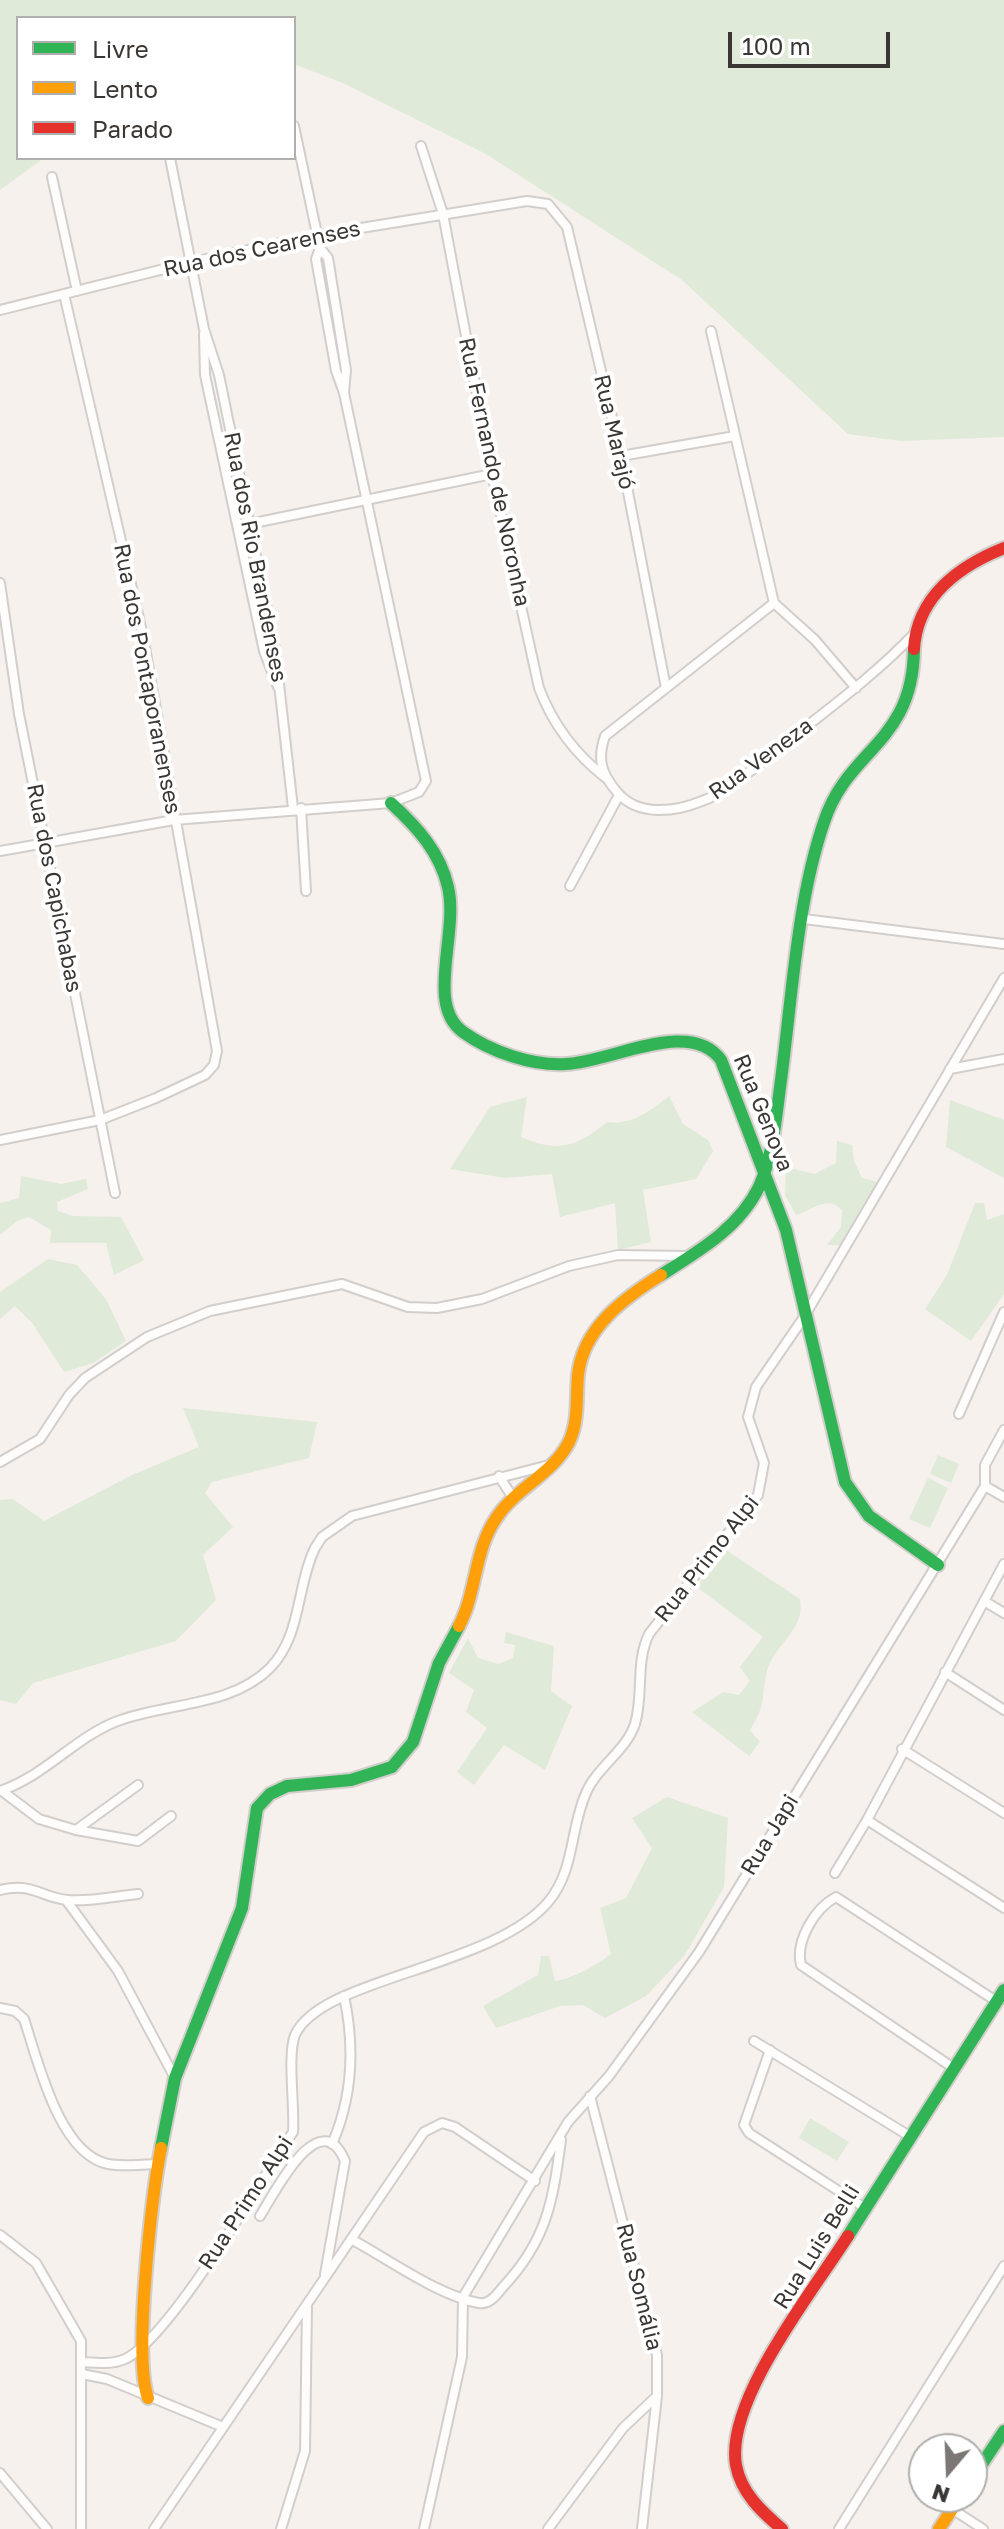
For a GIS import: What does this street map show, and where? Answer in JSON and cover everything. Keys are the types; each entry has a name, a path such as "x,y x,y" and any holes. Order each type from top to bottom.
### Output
{"street":[{"path":"0,851 174,820 391,803 419,792 426,781 426,766 344,393 346,370 328,258 320,248 296,135"},
{"name":"Rua Fernando de Noronha","path":"421,146 443,214 492,474 539,688 548,712 582,759 606,778"},
{"path":"170,160 204,329"},
{"path":"52,177 77,291"},
{"name":"Rua dos Cearenses","path":"0,310 192,262 318,235 527,201"},
{"name":"Rua Marajó","path":"527,201 548,204 567,227 621,456 666,688"},
{"name":"Rua dos Pontaporanenses","path":"64,294 143,636 216,1038 214,1065 191,1082 100,1120"},
{"name":"Rua dos Rio Brandenses","path":"204,329 219,375 283,697"},
{"name":"Rua dos Rio Brandenses","path":"204,329 205,375 251,590 268,666 283,697"},
{"path":"711,331 774,603 815,640 856,688"},
{"path":"621,456 735,436"},
{"path":"249,524 492,474"},
{"path":"148,2398 143,2384 142,2346 158,2164 175,2078 242,1908 255,1812 269,1795 279,1790 315,1783 368,1780 381,1776 401,1760 417,1733 441,1659 470,1602 487,1534 513,1498 568,1445 573,1433 579,1369 586,1344 628,1298 712,1243 754,1197 765,1171 804,919 827,813 837,793 890,732 905,708 914,682 916,632 925,611 951,577 978,558 1004,548"},
{"name":"Rua dos Capichabas","path":"0,583 19,714 115,1193"},
{"path":"570,886 619,795 599,762 605,736 774,603"},
{"name":"Rua Veneza","path":"619,795 646,809 685,807 725,790 856,688 916,632"},
{"path":"283,697 306,891"},
{"name":"Rua Genova","path":"391,803 422,830 433,846 450,894 453,926 443,995 444,1012 451,1025 465,1035 521,1058 551,1064 581,1062 672,1041 704,1042 715,1050 725,1066 786,1230 845,1482 869,1516 938,1565"},
{"path":"804,919 1004,944"},
{"name":"Rua Primo Alpi","path":"82,2362 110,2363 126,2358 142,2346 194,2282 293,2132 294,2038 301,2024 316,2010 344,1996 507,1936 538,1913 560,1887 587,1790 634,1726 640,1660 649,1634 758,1495 764,1463 748,1417 749,1403 804,1317 1004,978"},
{"path":"950,1069 1004,1059"},
{"path":"0,1140 100,1120"},
{"path":"0,1462 40,1439 69,1395 85,1378 147,1337 210,1311 342,1284 408,1307 437,1308 482,1299 569,1266 618,1255 688,1256"},
{"path":"959,1414 1004,1312"},
{"name":"Rua Japi","path":"463,2297 561,2138 699,1952 985,1486 985,1465 1004,1430"},
{"path":"171,1816 138,1841 76,1830 39,1819 1,1791 49,1768 68,1749 113,1723 233,1692 260,1676 284,1649 292,1632 310,1559 322,1537 352,1516 549,1465"},
{"path":"499,1476 513,1498"},
{"path":"985,1486 1004,1497"},
{"path":"835,1873 867,1820 902,1749 1004,1564"},
{"path":"984,1601 1004,1613"},
{"path":"945,1672 1004,1710"},
{"path":"902,1749 1004,1813"},
{"path":"76,1830 138,1785"},
{"path":"867,1820 1004,1908"},
{"path":"0,1890 16,1886 66,1900 138,1894"},
{"path":"955,2069 807,1972 799,1959 814,1914 836,1897 996,2001"},
{"path":"66,1900 118,1971 175,2078"},
{"name":"Rua Luis Belli","path":"782,2529 765,2516 746,2493 732,2443 749,2392 1004,1990"},
{"path":"332,2144 343,2119 350,2078 349,2019 344,1996"},
{"path":"0,2008 15,2011 24,2019 55,2106 80,2149 108,2164 158,2164"},
{"path":"754,2041 911,2137"},
{"path":"770,2050 744,2120 749,2133 865,2208"},
{"name":"Rua Somália","path":"590,2096 657,2355 657,2396 642,2529"},
{"path":"154,2529 307,2305 414,2141 433,2126 442,2123 455,2127 535,2181"},
{"path":"351,2239 463,2297 480,2303 490,2301 534,2248 553,2199 561,2138"},
{"path":"260,2216 306,2148 313,2142 332,2144 345,2161 325,2275"},
{"path":"0,2235 36,2263 81,2341 81,2529"},
{"path":"839,2529 1004,2266"},
{"path":"424,2529 462,2357 463,2297"},
{"path":"281,2529 305,2451 307,2305"},
{"path":"82,2374 107,2379 223,2427"},
{"path":"548,2529 623,2428 657,2396"},
{"path":"988,2457 1003,2436"},
{"path":"0,2473 47,2529"},
{"path":"958,2513 983,2529"}],"green space":[{"path":"0,0 1004,0 1004,437 901,441 848,434 682,280 486,154 345,84 296,65 296,16 16,16 16,160 41,160 0,190"},
{"path":"669,1096 683,1124 708,1140 713,1151 696,1179 643,1190 651,1242 618,1250 615,1203 560,1217 552,1174 505,1178 450,1169 490,1107 527,1097 521,1137 557,1146 576,1142 607,1122 624,1122 640,1116"},
{"path":"950,1100 1004,1120 1004,1178 946,1147"},
{"path":"837,1141 852,1145 854,1161 862,1178 877,1182 843,1245 827,1245 841,1227 842,1210 825,1203 796,1215 785,1195 786,1173 794,1169 814,1174 836,1163"},
{"path":"21,1176 61,1184 86,1179 88,1189 57,1202 58,1211 73,1216 121,1217 144,1260 114,1275 106,1243 50,1243 51,1230 29,1217 17,1221 0,1235 0,1203 19,1198"},
{"path":"975,1203 984,1203 987,1220 1004,1214 1004,1294 971,1341 925,1309 947,1275"},
{"path":"48,1259 77,1265 106,1299 126,1341 93,1363 64,1372 33,1324 15,1306 0,1319 0,1292"},
{"path":"183,1408 317,1422 309,1458 212,1482 205,1493 233,1527 203,1555 216,1600 176,1641 33,1683 16,1704 0,1700 0,1500 13,1499 44,1521 132,1475 199,1447"},
{"path":"938,1455 959,1464 951,1483 930,1474"},
{"path":"928,1478 948,1488 930,1528 909,1519"},
{"path":"723,1548 800,1599 798,1620 767,1671 761,1706 750,1730 760,1742 749,1756 692,1712 723,1692 739,1695 750,1681 740,1667 763,1637 697,1587"},
{"path":"506,1632 554,1646 551,1691 572,1706 545,1770 504,1745 474,1785 457,1772 487,1728 466,1712 474,1690 449,1673 468,1638 478,1658 498,1664 513,1658 515,1645 504,1643"},
{"path":"667,1797 728,1818 724,1887 685,1955 646,1996 605,2018 583,2005 560,2006 496,2028 483,2006 538,1975 541,1956 549,1956 555,1981 584,1971 611,1954 600,1908 626,1898 652,1848 632,1818"},
{"path":"810,2118 849,2142 837,2161 799,2138"}],"traffic: fast":[{"path":"661,1275 729,1227 751,1202 759,1187 774,1134 796,950 815,852 835,797 903,706 911,681 914,649"},
{"path":"391,803 426,841 444,874 450,905 444,986 446,1004 452,1020 463,1032 499,1051 540,1063 585,1061 670,1042 690,1042 707,1048 721,1060 786,1230 845,1482 869,1516 938,1565"},
{"path":"161,2148 175,2078 242,1908 257,1808 270,1794 287,1786 351,1780 392,1767 413,1742 439,1663 459,1626"},
{"path":"848,2236 1004,1990"},
{"path":"988,2455 1004,2431"}],"traffic: slow":[{"path":"459,1626 484,1543 497,1517 554,1463 569,1442 576,1418 581,1358 588,1343 620,1304 661,1275"},
{"path":"148,2398 142,2348 143,2314 161,2148"},
{"path":"939,2529 950,2513"}],"traffic: jam":[{"path":"914,649 923,614 943,586 971,564 1004,548"},
{"path":"782,2529 760,2509 742,2484 736,2465 736,2439 757,2379 794,2316 848,2236"}]}
